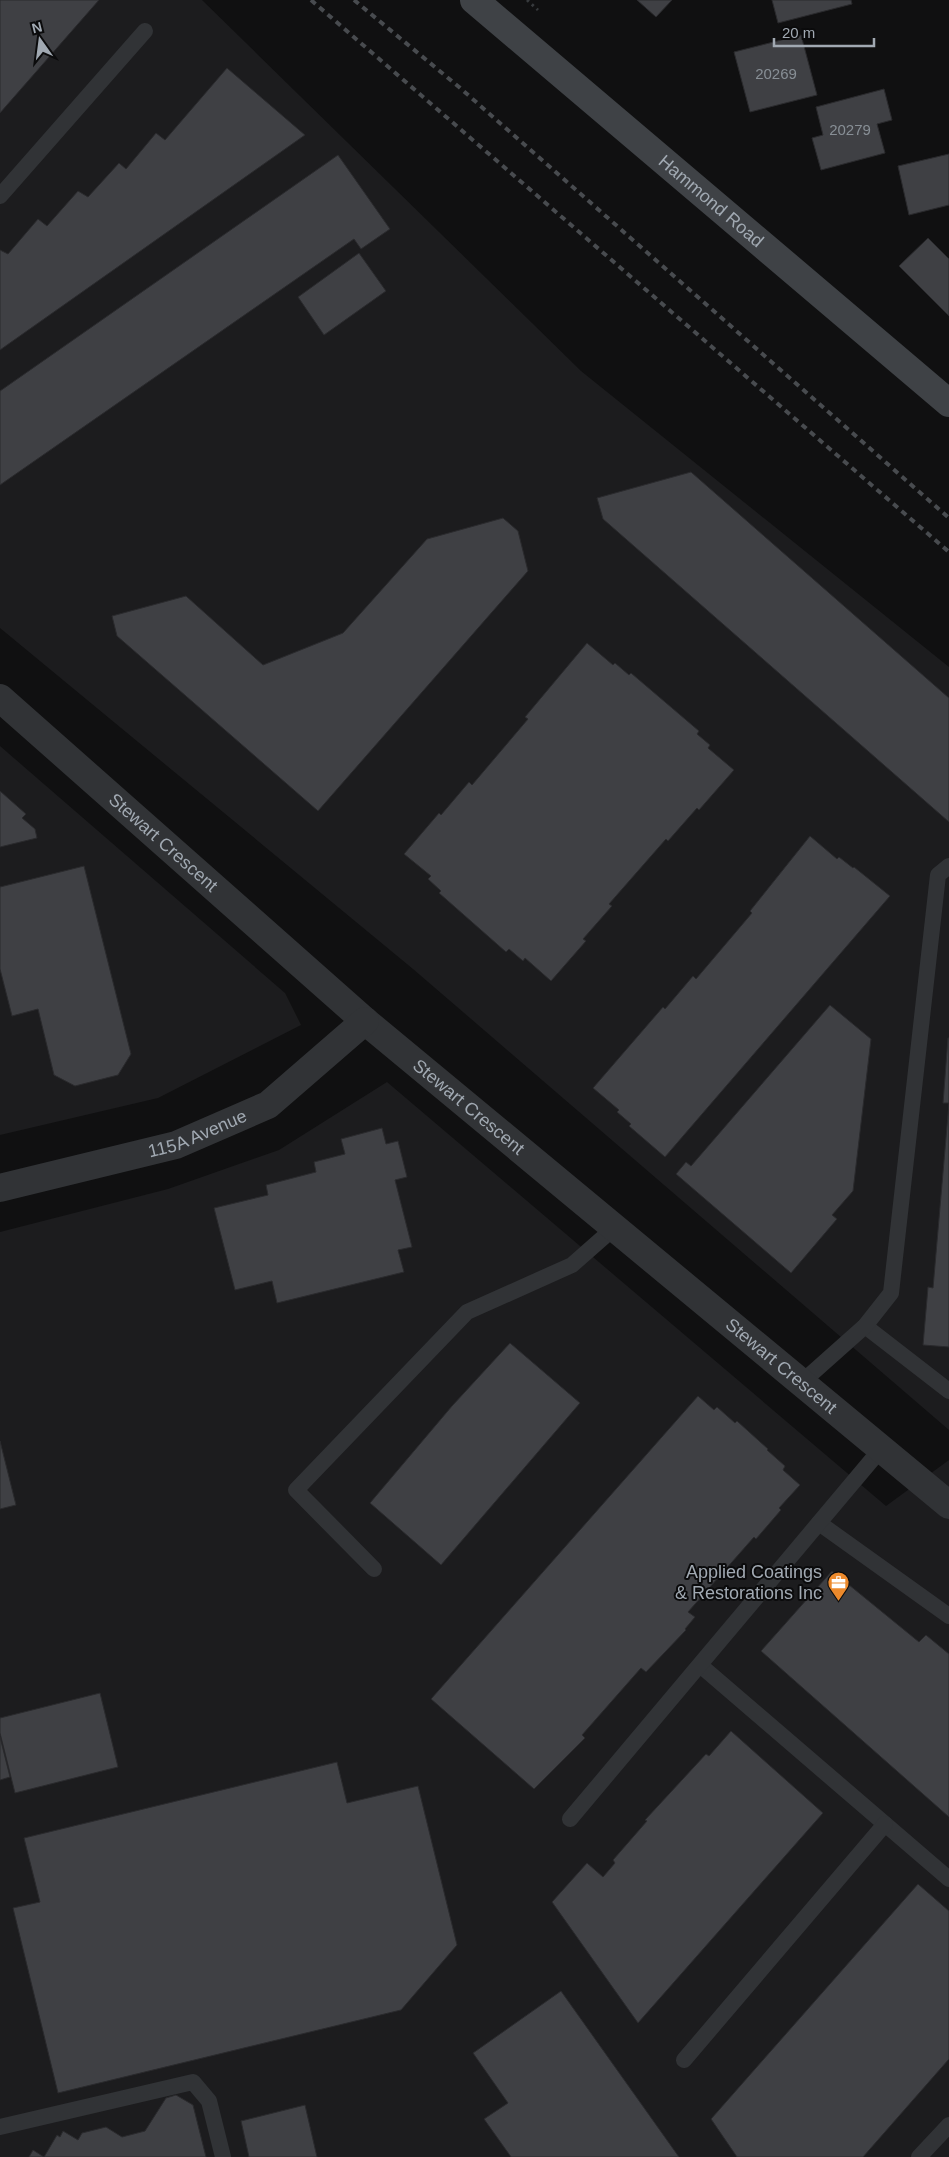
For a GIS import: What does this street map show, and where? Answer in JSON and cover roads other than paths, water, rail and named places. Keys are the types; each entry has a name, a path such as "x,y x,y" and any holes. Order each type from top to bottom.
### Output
{"street":[{"name":"Hammond Road","path":"474,0 949,403"},
{"name":"Stewart Crescent","path":"0,698 365,1021 949,1505"},
{"name":"115A Avenue","path":"0,1188 176,1146 268,1105 365,1021"}],"lane":[{"path":"0,196 145,31"},
{"path":"801,1383 864,1326 891,1293 938,876 949,866"},
{"path":"374,1569 296,1490 467,1312 572,1265 614,1228"},
{"path":"864,1326 949,1391"},
{"path":"570,1819 881,1449"},
{"path":"819,1523 949,1616"},
{"path":"700,1665 949,1879"},
{"path":"684,2060 884,1824"},
{"path":"0,2127 193,2082 209,2101 223,2157"},
{"path":"919,2157 949,2125"}],"railway":[{"path":"311,0 949,552"},
{"path":"354,0 459,87 949,518"}],"place":[{"name":"Applied Coatings & Restorations Inc","path":"838,1601"}]}
